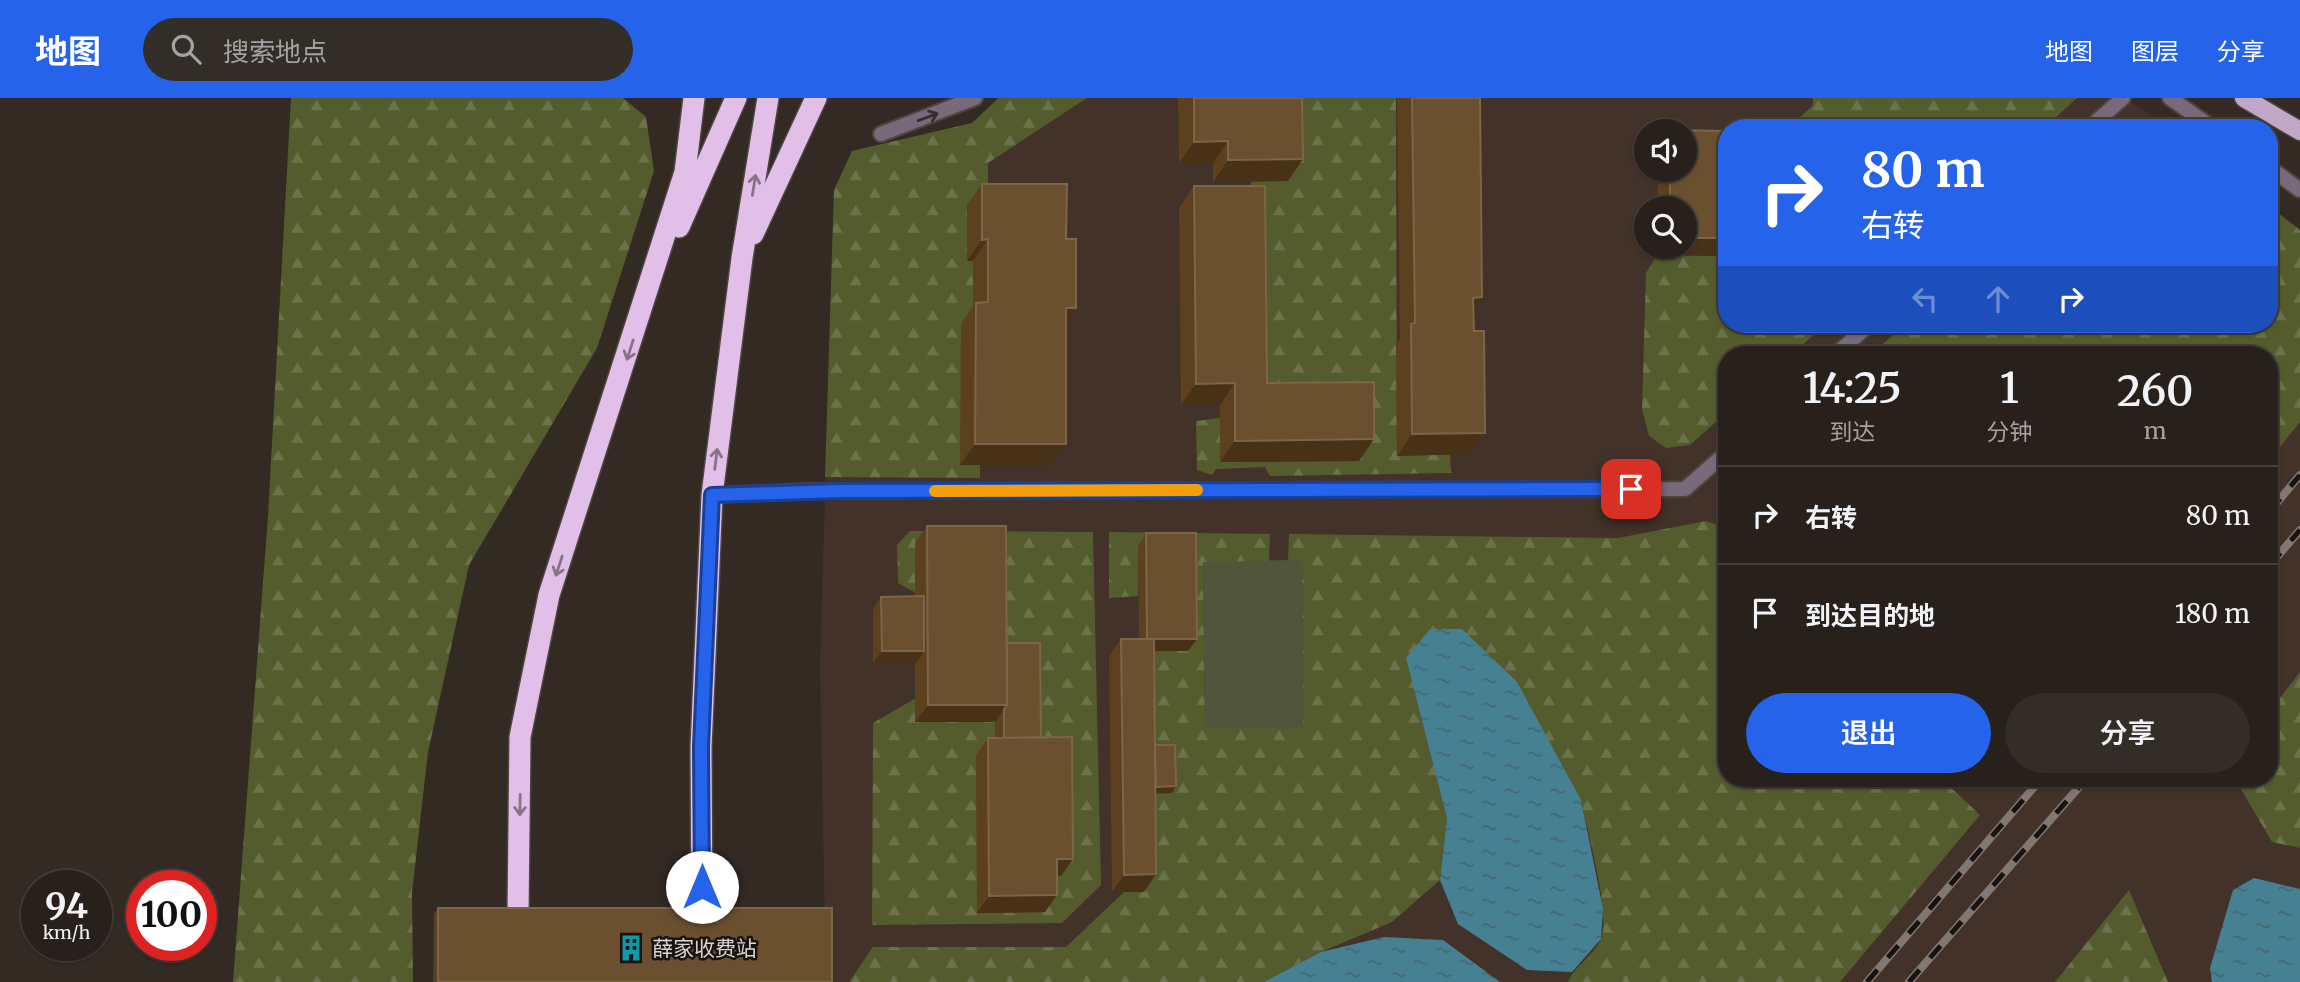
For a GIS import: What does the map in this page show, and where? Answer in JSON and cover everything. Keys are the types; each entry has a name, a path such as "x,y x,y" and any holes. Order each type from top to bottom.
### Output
{"highway":[{"path":"518,914 520,737 549,595 651,285 685,172 694,98"},
{"path":"651,285 700,186 736,98"},
{"path":"702,915 701,747 712,495 742,258 768,98"},
{"path":"742,258 816,98"}],"main road":[{"path":"2244,98 2300,131"}],"lane":[{"path":"881,134 975,98"},
{"path":"2099,119 2123,98"},
{"path":"2170,98 2200,119"},
{"path":"2278,174 2300,190"},
{"path":"1845,346 1860,333"},
{"path":"712,495 838,491 1685,489 1718,460"}],"shaded area":[{"path":"997,98 2125,98 2155,119 1718,119 1718,333 2278,333 2278,213 2300,230 2300,982 826,982 820,666 834,190 852,151 972,123"}],"green space":[{"path":"291,98 623,98 646,117 654,171 597,348 469,565 428,752 412,893 413,982 233,982 268,516"},
{"path":"999,98 1087,98 988,163 988,205 967,206 967,261 973,261 973,324 960,465 980,465 980,478 825,477 834,190 852,151 972,123"},
{"path":"1287,98 1396,98 1397,455 1450,454 1451,473 1270,476 1265,467 1216,469 1212,475 1197,470 1196,421 1220,418 1221,462 1252,405 1251,181"},
{"path":"1813,98 2077,98 2054,119 1798,119 1813,105"},
{"path":"2278,213 2300,230 2300,422 2278,449 2278,346 1880,346 1896,333 2278,333"},
{"path":"1718,256 1718,333 1816,333 1801,346 1718,346 1718,420 1690,445 1666,448 1649,436 1642,409 1646,273 1655,259"},
{"path":"1706,521 1718,525 1718,787 1950,787 1980,815 1840,982 1568,982 1575,970 1598,945 1603,927 1601,892 1581,800 1430,748 1447,818 1440,880 1392,922 1321,952 1264,982 849,982 873,947 1066,947 1124,892 1144,891 1143,794 1172,792 1143,752 1138,546 1138,596 1109,598 1109,532 1270,534 1269,561 1203,562 1205,728 1303,728 1302,561 1288,560 1289,534 1618,538"},
{"path":"910,531 1093,532 1101,885 1062,923 872,925 873,723 916,698 916,722 995,722 996,755 1045,876 1061,875 1032,754 995,655 916,593 898,583 897,545"},
{"path":"1302,560 1303,728 1205,729 1203,561"},
{"path":"2300,672 2300,848 2272,842 2240,787 2278,787 2278,701"},
{"path":"2129,890 2168,982 2055,982"}],"water":[{"path":"1430,629 1462,629 1517,682 1581,800 1603,909 1601,939 1572,972 1527,970 1458,924 1440,880 1447,818 1406,658"},
{"path":"2254,878 2300,889 2300,982 2212,982 2210,968 2233,890"},
{"path":"1384,937 1443,940 1500,982 1264,982 1321,952"}],"building":[{"path":"1194,98 1302,98 1303,159 1228,160 1228,141 1194,142"},
{"path":"1412,98 1480,98 1482,297 1473,298 1474,331 1484,331 1485,433 1412,434 1411,324 1415,323"},
{"path":"1697,130 1718,131 1718,238 1697,238 1697,196 1670,196 1670,182 1697,182"},
{"path":"982,184 1067,184 1066,239 1076,239 1076,308 1066,308 1066,444 975,444 976,303 988,302 988,239 982,240"},
{"path":"1194,186 1265,186 1267,383 1374,382 1374,439 1235,441 1235,383 1196,384"},
{"path":"927,526 1006,526 1007,705 928,705"},
{"path":"1146,533 1196,533 1197,639 1147,639"},
{"path":"924,596 924,651 882,651 881,597"},
{"path":"1121,639 1154,639 1156,874 1124,875"},
{"path":"1007,643 1040,643 1041,737 1004,738"},
{"path":"1072,737 1073,859 1057,859 1057,895 989,896 988,738"},
{"path":"1155,745 1175,745 1176,786 1156,787"},
{"name":"薛家收费站","path":"438,908 832,908 832,982 438,982"}],"railway":[{"path":"2278,501 2300,475"},
{"path":"2278,556 2300,530"},
{"path":"1867,982 2034,787"},
{"path":"1909,982 2079,787"}],"slow traffic":[{"path":"935,491 1197,490"}],"place":[{"name":"薛家收费站","path":"631,948"}],"route":[{"path":"702,887 701,747 712,495 810,491 1631,489"}]}
